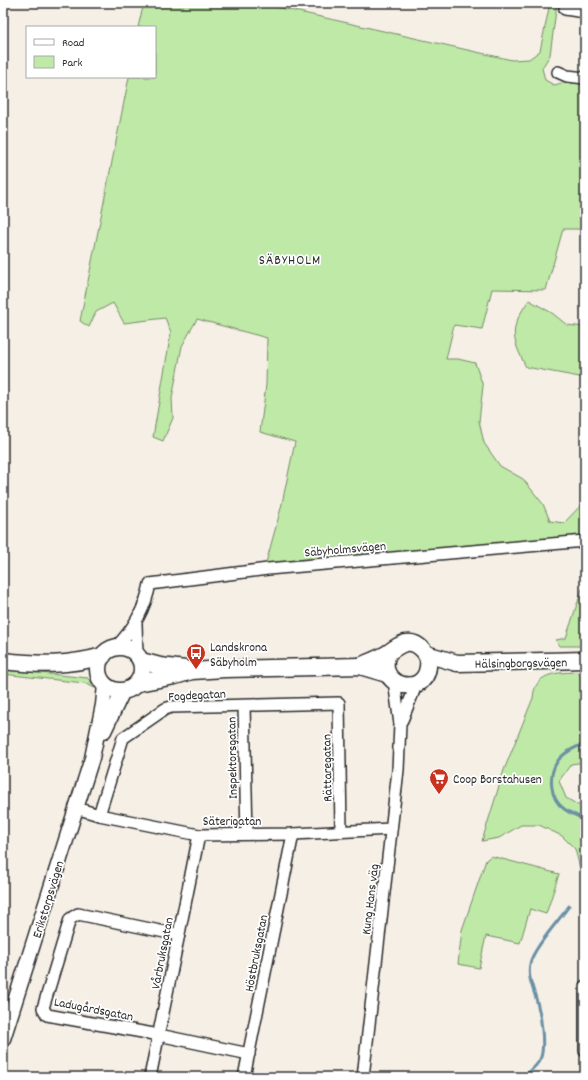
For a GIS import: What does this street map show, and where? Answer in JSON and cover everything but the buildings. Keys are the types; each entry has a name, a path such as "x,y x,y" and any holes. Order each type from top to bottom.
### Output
{"main road":[{"path":"3,661 50,665 90,673 113,690 123,691 130,689 138,683 192,671 360,666 391,678 405,686 422,678 428,664 426,654 418,646 408,643 397,645 389,652 360,666"},
{"path":"50,665 89,660 109,652 129,649 139,658 160,666 175,667 192,671"},
{"path":"102,681 99,666 109,652"},
{"path":"389,652 385,663 391,678"},
{"name":"Hälsingborgsvägen","path":"426,654 456,663 585,660"},
{"path":"138,683 142,672 139,658"},
{"name":"Hälsingborgsvägen","path":"422,678 456,663"}],"street":[{"path":"565,10 585,12"},
{"path":"558,72 567,76 585,78"},
{"name":"Säbyholmsvägen","path":"109,652 136,624 148,595 150,584 268,569 585,541"},
{"name":"Säbyholmsvägen","path":"136,624 139,658"},
{"name":"Kung Hans väg","path":"362,1077 398,770 400,724 391,678"},
{"name":"Kung Hans väg","path":"400,724 406,707 422,678"},
{"name":"Erikstorpsvägen","path":"3,1040 92,758 103,705 102,681"},
{"name":"Erikstorpsvägen","path":"92,758 123,691"},
{"name":"Fogdegatan","path":"99,815 123,738 165,709 171,707 338,703"},
{"name":"Rättaregatan","path":"338,703 341,831"},
{"name":"Inspektorsgatan","path":"244,706 247,834"},
{"name":"Säterigatan","path":"76,808 99,815 199,835 293,834 391,829"},
{"name":"Höstbruksgatan","path":"244,1077 293,834"},
{"name":"Vårbruksgatan","path":"150,1077 199,835"},
{"name":"Ladugårdsgatan","path":"179,935 78,914 70,919 43,1008 47,1014 249,1054"},
{"path":"584,1051 585,986"}],"green space":[{"path":"144,3 259,3 512,60 529,59 540,51 550,3 557,3 550,55 542,68 545,80 554,85 570,81 585,83 585,229 563,229 546,290 492,289 482,329 454,325 446,359 458,359 475,363 483,386 479,421 484,443 500,466 523,479 543,504 550,521 564,523 585,501 585,536 266,563 281,508 295,442 260,432 266,385 267,338 197,319 182,346 172,398 173,418 163,441 153,437 171,332 165,318 124,323 113,303 96,312 89,327 80,321 129,78 156,78 156,26 138,26"},
{"path":"529,300 552,313 567,325 585,327 585,378 526,367 517,348 514,333 518,318"},
{"path":"585,587 585,646 559,646 556,640 566,638 582,589"},
{"path":"3,669 88,678 95,688 84,683 3,674"},
{"path":"585,672 585,762 571,764 559,781 566,798 585,809 585,867 580,868 575,849 562,836 539,825 521,825 499,838 482,841 504,770 539,682 544,677 551,674"},
{"path":"491,856 559,874 546,914 530,909 520,943 486,936 479,968 458,964 462,930 486,860"}],"waterway":[{"path":"585,743 562,756 557,762 552,774 552,786 555,799 563,808 585,820"},
{"path":"523,1077 538,1063 541,1057 543,1044 540,1015 529,974 530,964 541,943 569,906"}],"place":[{"name":"Landskrona Säbyholm","path":"196,670"},
{"name":"Coop Borstahusen","path":"439,795"}],"district":[{"name":"SÄBYHOLM","path":"290,259"}]}
